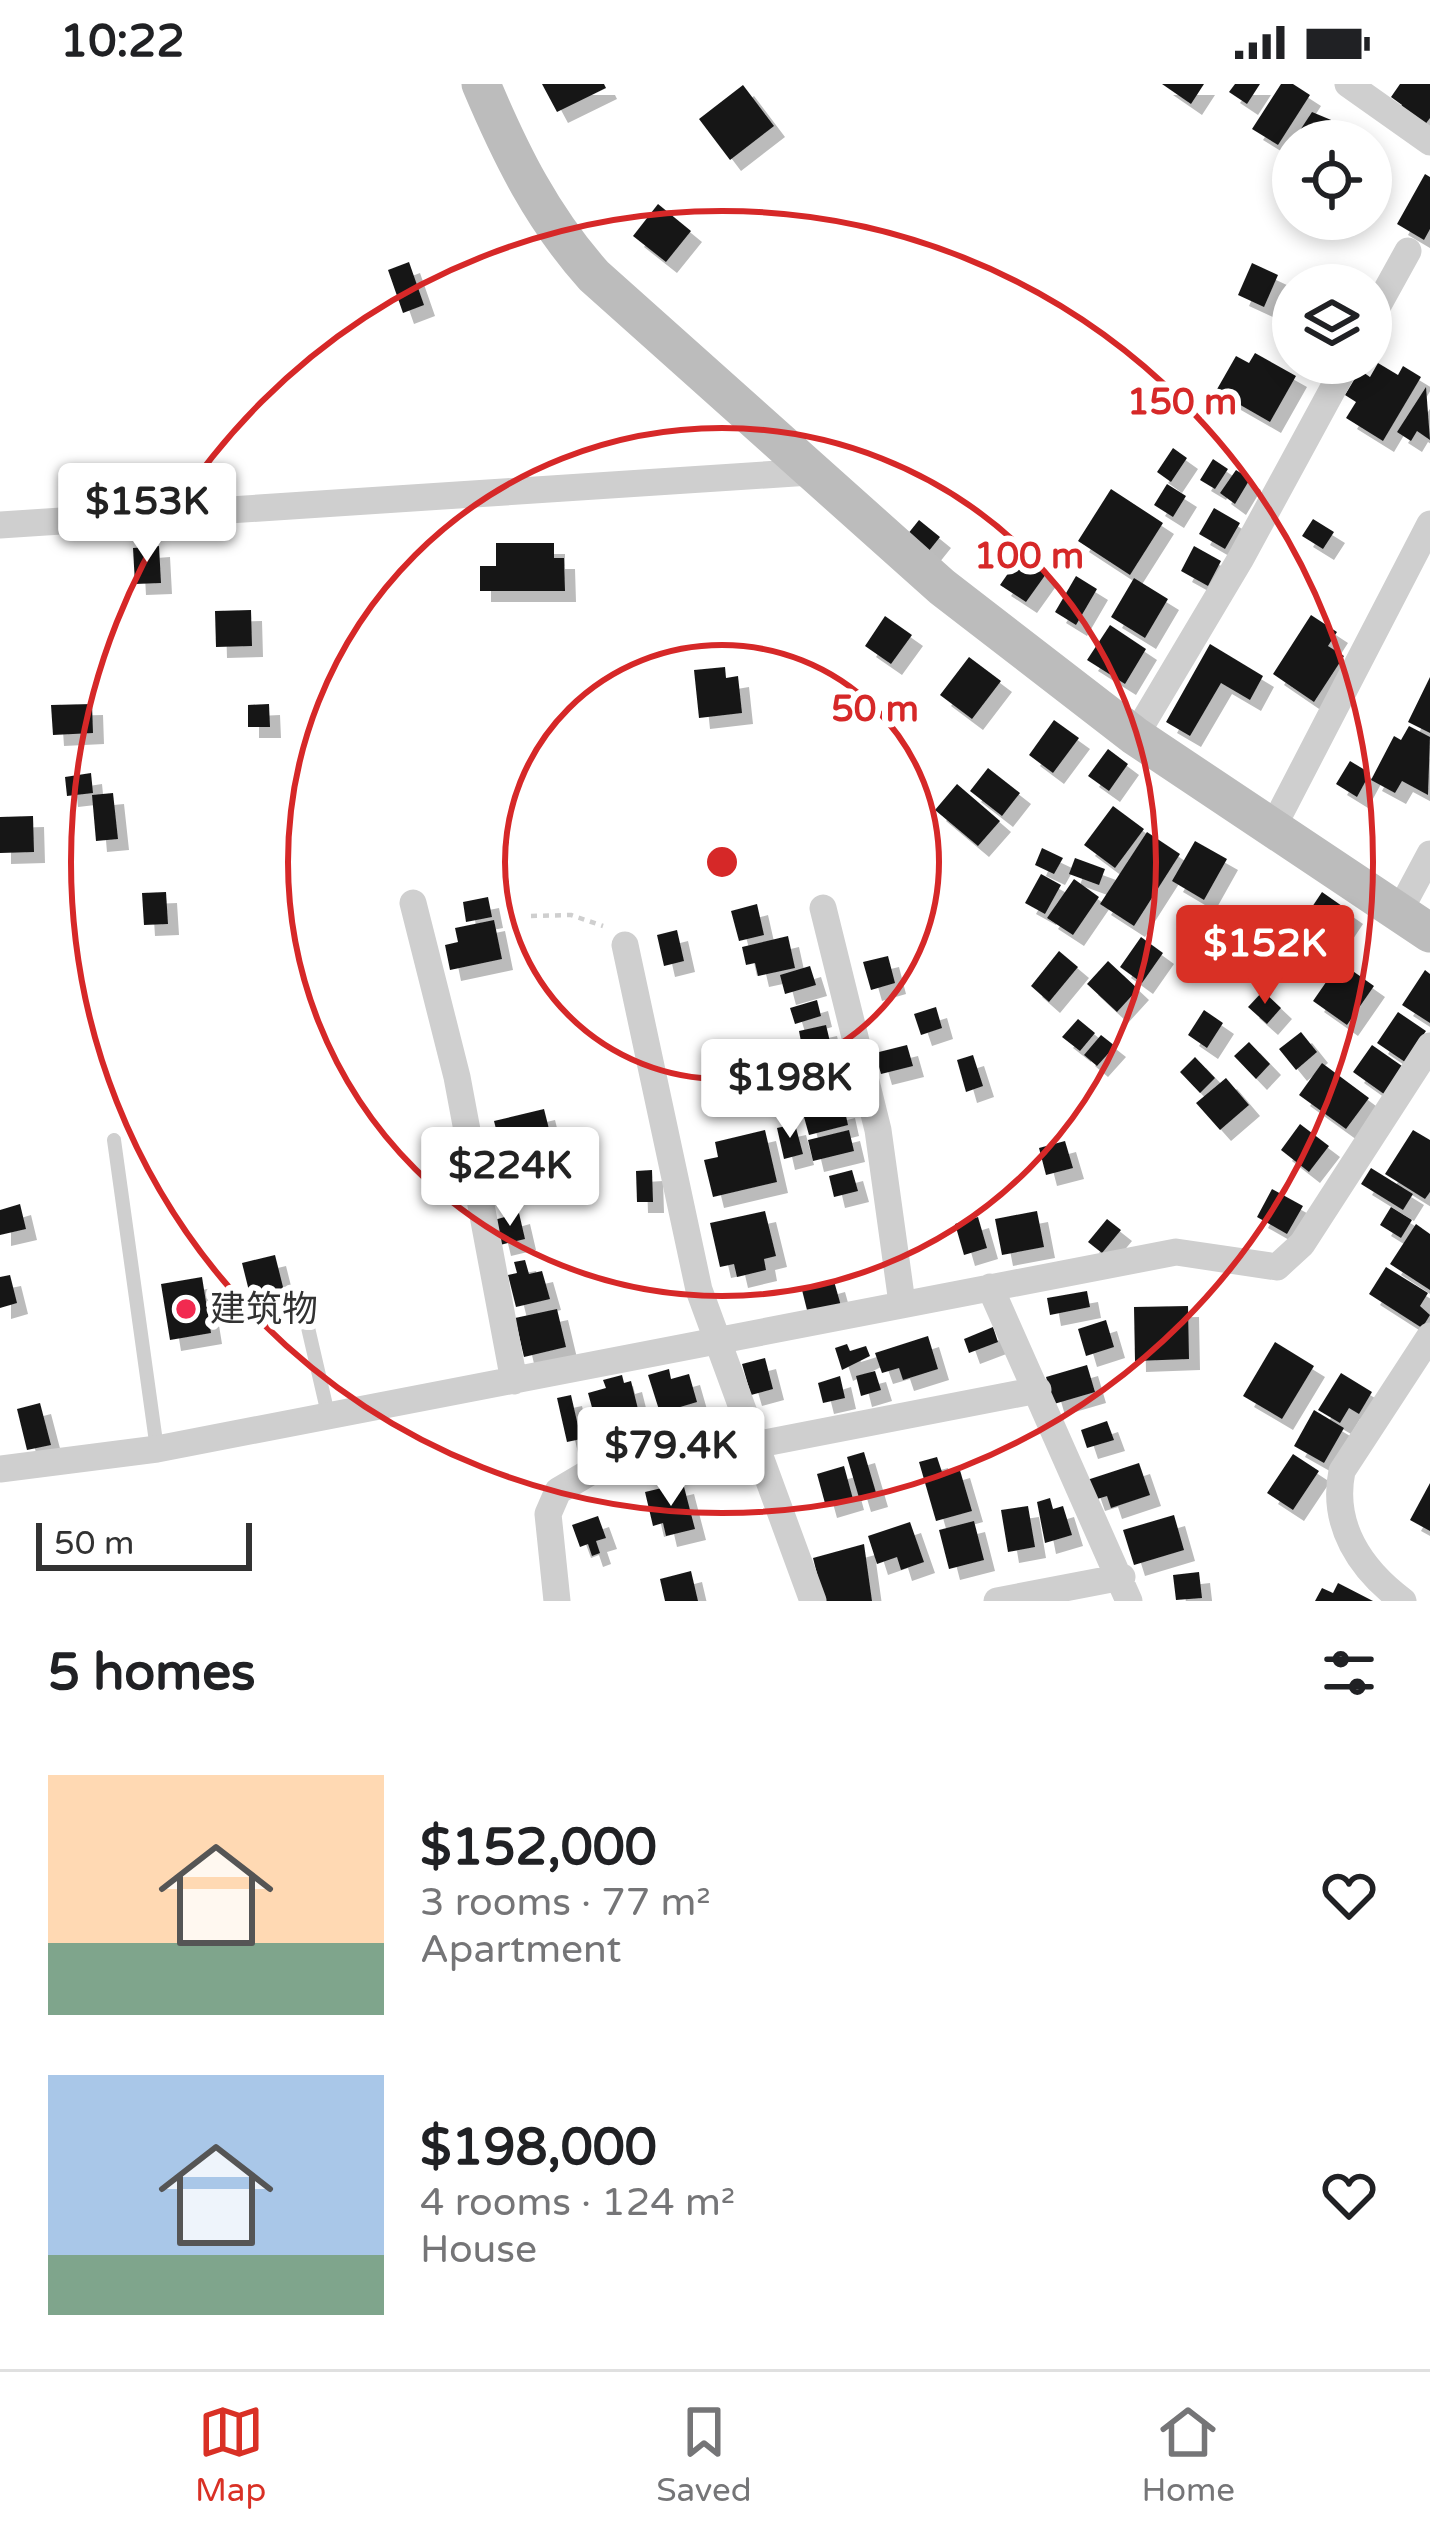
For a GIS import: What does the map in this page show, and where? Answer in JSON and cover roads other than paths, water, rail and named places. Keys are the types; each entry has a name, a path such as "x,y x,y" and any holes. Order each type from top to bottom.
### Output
{"street":[{"path":"481,84 512,156 558,236 594,276 942,587 1135,736 1414,922 1430,854"},
{"path":"1348,84 1430,142"},
{"path":"1392,279 1408,250"},
{"path":"1135,736 1241,558 1336,384"},
{"path":"0,525 810,472"},
{"path":"1272,829 1430,524"},
{"path":"413,903 457,1077 514,1381"},
{"path":"823,908 878,1130 902,1303"},
{"path":"626,946 713,1338 813,1601"},
{"path":"0,1469 157,1449 1176,1252 1277,1267 1302,1244 1430,1046"},
{"path":"990,1287 1125,1589 997,1601"},
{"path":"1403,1601 1357,1552 1340,1524 1337,1495 1342,1471 1430,1336"},
{"path":"557,1601 548,1514 558,1491 597,1468 754,1445 1038,1390"}],"lane":[{"path":"114,1140 157,1449"},
{"path":"306,1319 328,1414"}],"place":[{"name":"建筑物","path":"186,1309"}]}
